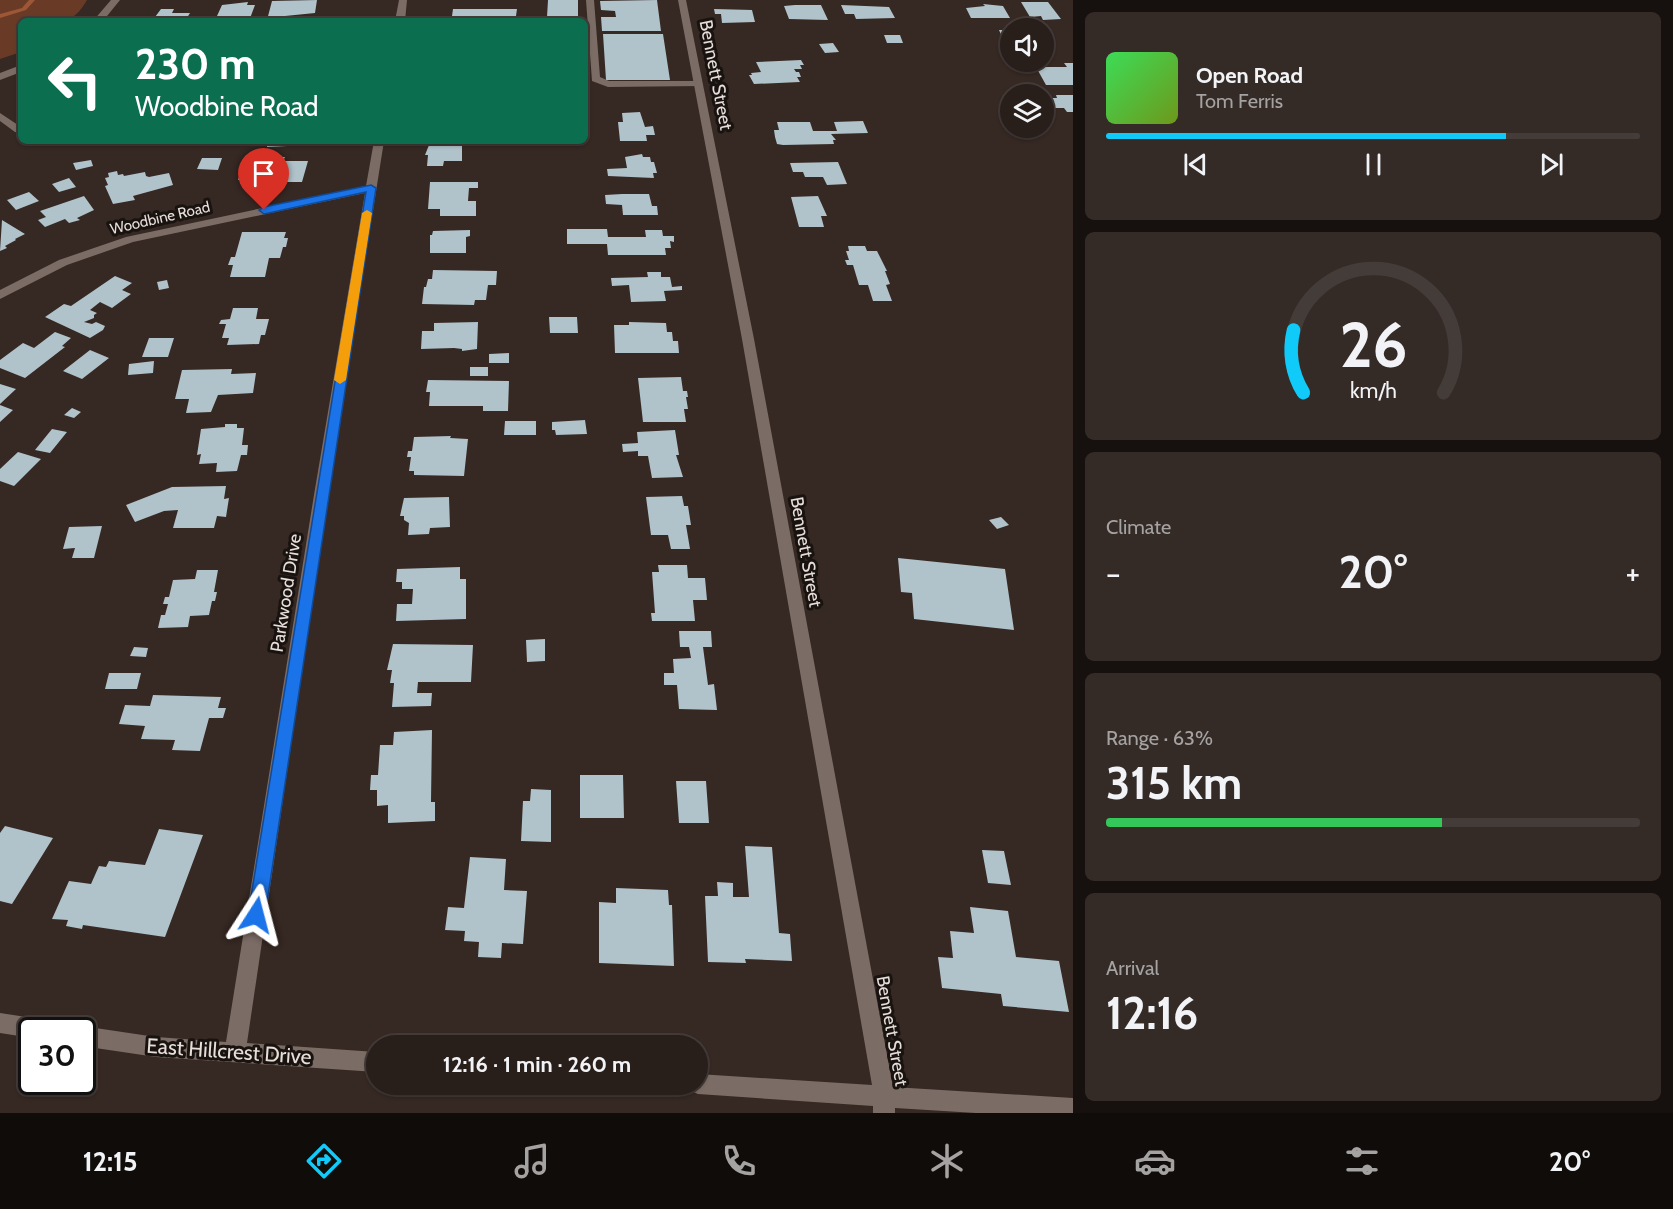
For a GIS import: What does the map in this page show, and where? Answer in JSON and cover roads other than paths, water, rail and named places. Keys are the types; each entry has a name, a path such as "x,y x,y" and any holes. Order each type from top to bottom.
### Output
{"street":[{"path":"101,18 116,0"},
{"path":"400,18 403,0"},
{"path":"590,0 597,82 698,84"},
{"name":"Bennett Street","path":"682,0 750,351 884,1105"},
{"path":"0,77 18,69"},
{"path":"0,116 18,129"},
{"name":"Parkwood Drive","path":"235,1052 378,144"},
{"name":"Woodbine Road","path":"0,295 44,271 120,242 371,188"},
{"path":"0,1023 18,1026"},
{"name":"East Hillcrest Drive","path":"96,1038 156,1047 366,1061"},
{"path":"708,1084 884,1105 1073,1109"}],"waterway":[{"path":"0,16 24,9 32,0"}]}
